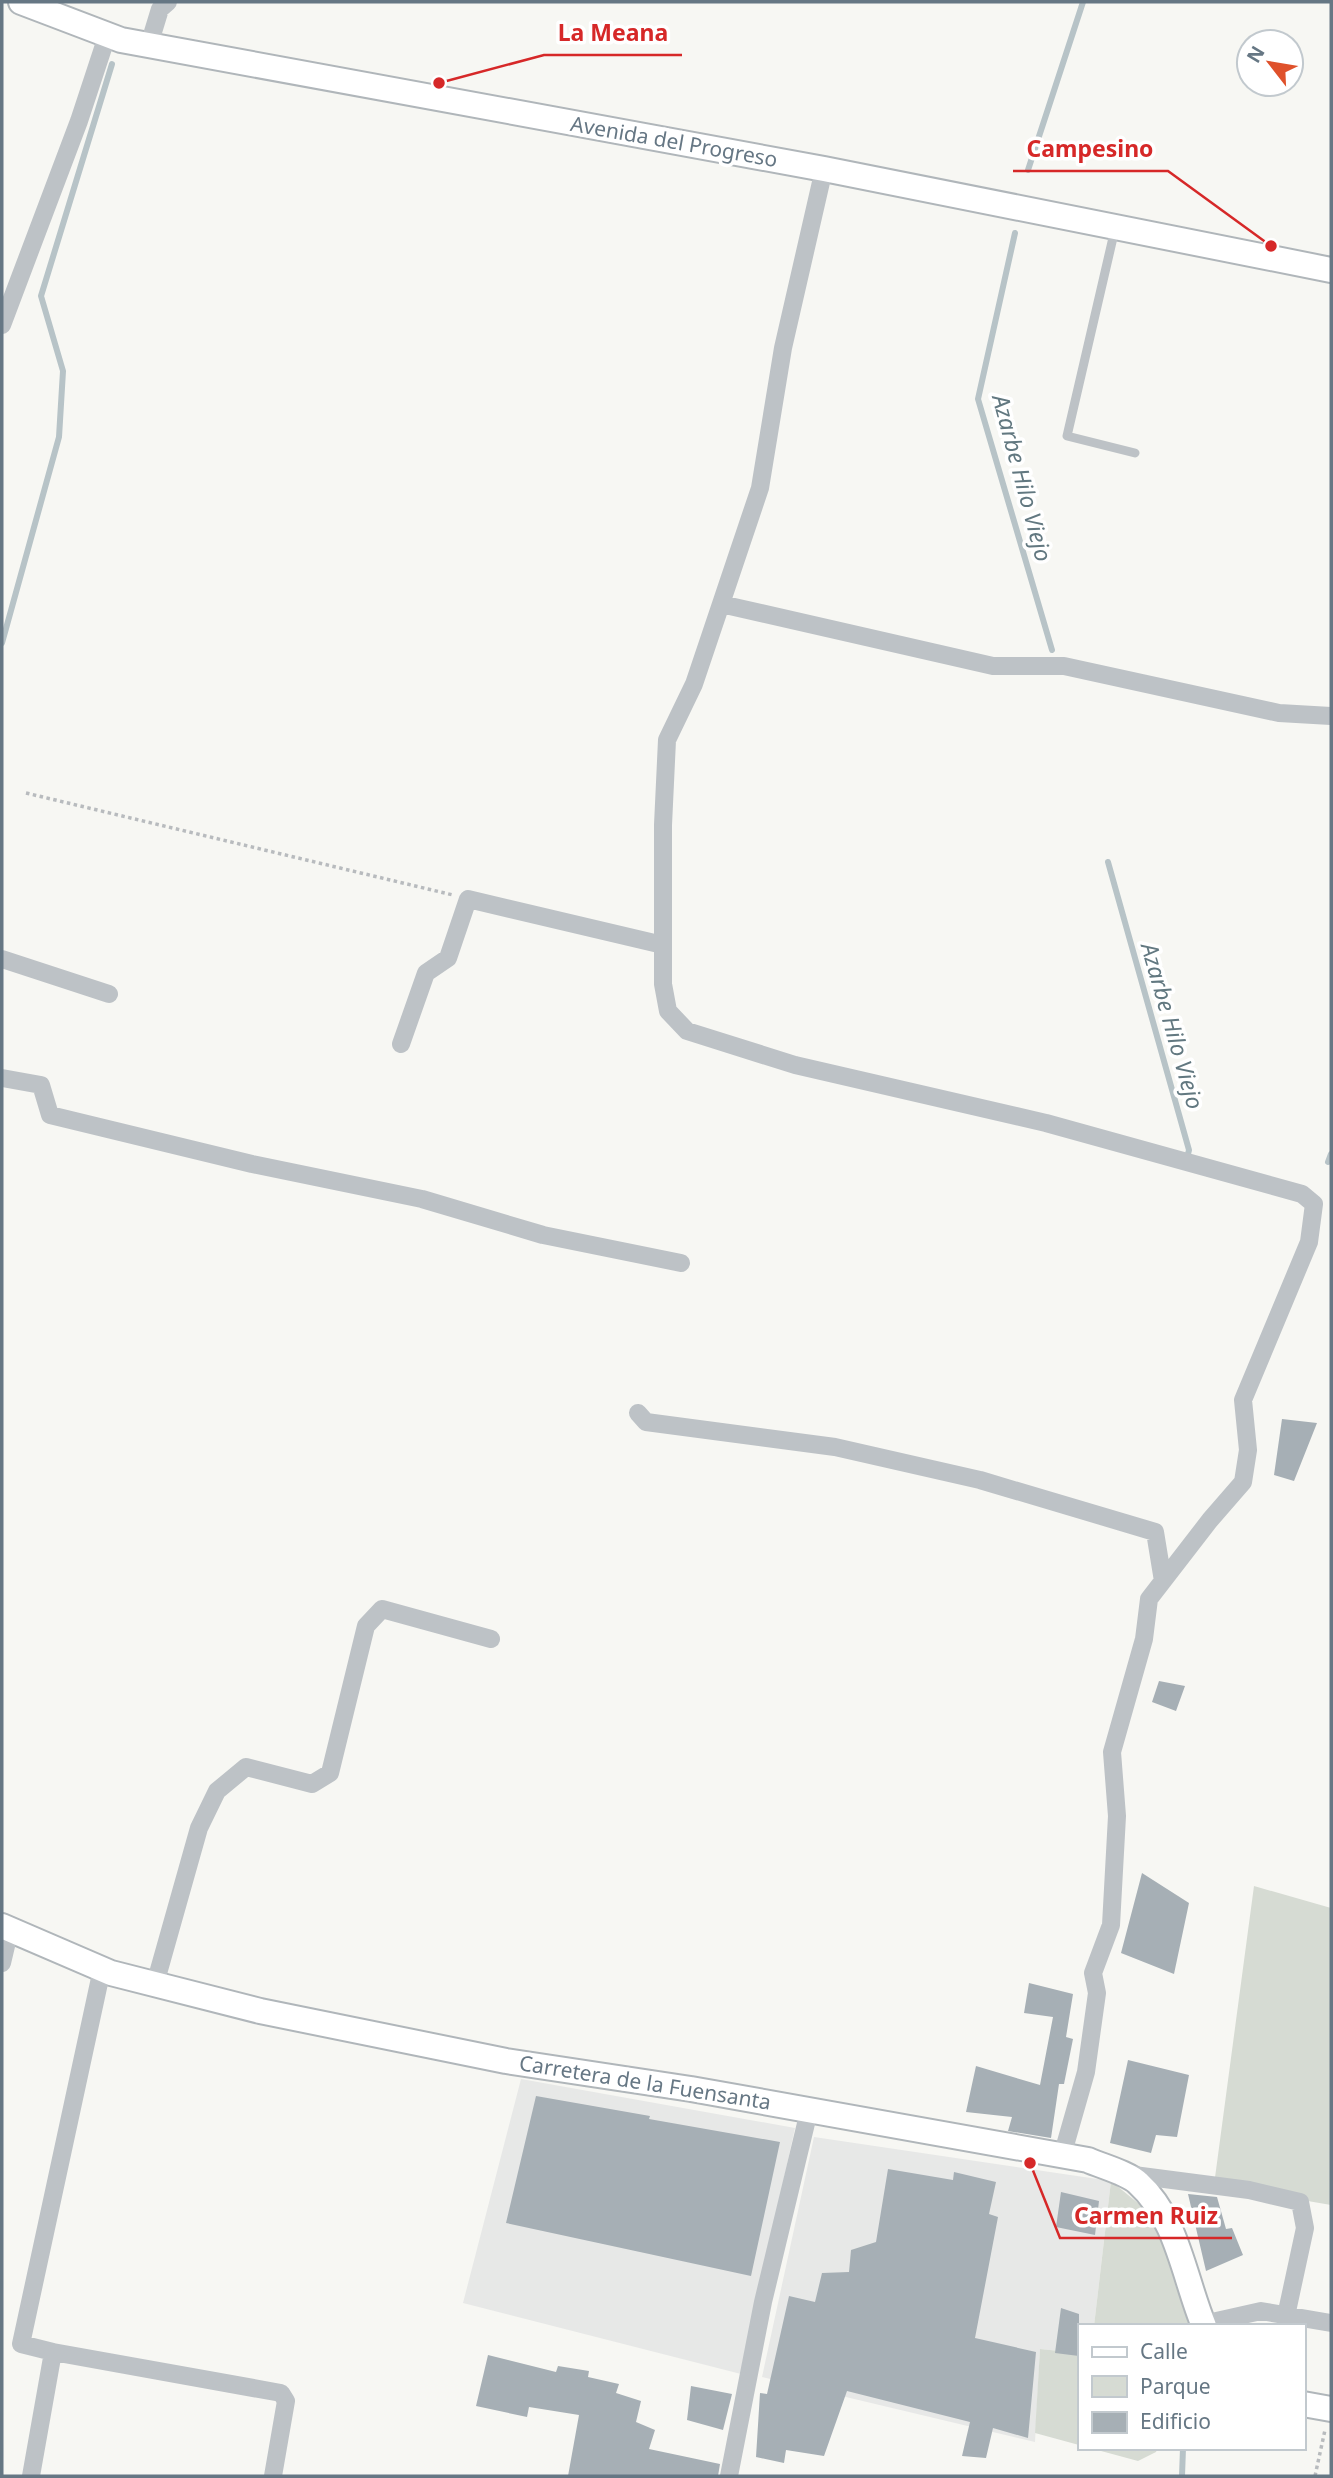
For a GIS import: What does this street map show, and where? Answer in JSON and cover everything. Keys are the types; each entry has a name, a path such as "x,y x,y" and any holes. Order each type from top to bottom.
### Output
{"main road":[{"name":"Avenida del Progreso","path":"21,2 107,36 149,45 824,169 1331,270"},
{"name":"Carretera de la Fuensanta","path":"6,1927 102,1969 261,2011 506,2061 691,2089 1088,2160 1136,2181 1163,2213 1204,2324"},
{"path":"1305,2404 1330,2409"}],"street":[{"path":"149,45 160,9 168,2"},
{"path":"2,325 79,121 107,36"},
{"path":"824,169 783,348 760,488 694,684 667,740 663,984 668,1011 687,1031 795,1065 1059,1126 1302,1194 1314,1204 1310,1242 1243,1400 1248,1450 1243,1482 1149,1599 1144,1639 1112,1752 1117,1816 1111,1925 1093,1973 1097,1993 1086,2072 1062,2156"},
{"path":"721,604 993,666 1064,666 1279,713 1331,716"},
{"path":"401,1044 426,973 448,958 468,899 663,944"},
{"path":"2,959 109,994"},
{"path":"2,1077 41,1085 50,1115 252,1164 422,1199 543,1236 681,1263"},
{"path":"638,1413 646,1422 835,1447 980,1480 1155,1532 1163,1581"},
{"path":"155,1984 199,1828 217,1791 246,1767 312,1784 330,1773 366,1626 382,1609 491,1639"},
{"path":"2,1963 6,1927"},
{"path":"102,1969 20,2344 281,2393 286,2402 273,2476"},
{"path":"729,2476 763,2301 809,2111"},
{"path":"1119,2174 1250,2190 1300,2202 1305,2228 1286,2316"},
{"path":"1208,2324 1261,2311 1331,2323"},
{"path":"31,2476 53,2352"}],"lane":[{"path":"1116,227 1067,436 1135,453"}],"path":[{"path":"26,793 468,899"},
{"path":"1315,2476 1330,2409"}],"shaded area":[{"path":"521,2079 795,2128 741,2374 463,2303"},
{"path":"814,2137 1111,2181 1094,2324 1078,2324 1078,2353 1040,2349 1035,2442 762,2377"}],"green space":[{"path":"1254,1886 1331,1908 1331,2205 1214,2185"},
{"path":"1111,2181 1144,2208 1165,2247 1188,2324 1094,2324"},
{"path":"1040,2349 1078,2353 1078,2445 1035,2433"},
{"path":"1097,2450 1157,2450 1138,2461"}],"building":[{"path":"1282,1419 1317,1423 1294,1481 1274,1475"},
{"path":"1159,1681 1185,1686 1176,1711 1152,1702"},
{"path":"1142,1873 1189,1903 1174,1974 1121,1953"},
{"path":"1029,1983 1073,1994 1066,2037 1073,2039 1064,2084 1059,2084 1051,2138 1008,2131 1012,2117 966,2112 976,2066 1040,2085 1053,2017 1024,2013"},
{"path":"1128,2060 1189,2075 1177,2137 1156,2135 1151,2153 1110,2143"},
{"path":"536,2096 780,2142 751,2276 506,2223"},
{"path":"888,2169 953,2180 954,2172 996,2182 989,2214 998,2217 975,2338 1036,2352 1028,2438 993,2428 986,2458 962,2456 970,2422 847,2391 824,2456 786,2450 784,2463 756,2457 760,2393 767,2394 789,2296 815,2302 822,2273 849,2272 851,2250 876,2242"},
{"path":"1061,2192 1099,2201 1095,2235 1056,2227"},
{"path":"1188,2194 1217,2197 1226,2229 1232,2228 1243,2255 1206,2271"},
{"path":"1061,2308 1079,2314 1078,2356 1055,2353"},
{"path":"488,2355 556,2372 558,2366 589,2371 588,2377 619,2384 616,2393 641,2401 636,2422 655,2430 649,2449 720,2464 718,2476 568,2476 579,2415 529,2407 527,2417 476,2406"},
{"path":"691,2386 732,2394 723,2430 687,2420"}],"waterway":[{"name":"Azarbe Hilo Viejo","path":"1028,170 1083,2"},
{"path":"2,643 59,437 63,371 41,296 112,64"},
{"name":"Azarbe Hilo Viejo","path":"1015,233 978,399 1052,650"},
{"name":"Azarbe Hilo Viejo","path":"1108,862 1189,1150 1187,1158"},
{"path":"1328,1162 1331,1154"},
{"path":"1182,2476 1183,2450"}],"place":[{"name":"La Meana","path":"439,83"},
{"name":"Campesino","path":"1271,246"},
{"name":"Carmen Ruiz","path":"1030,2163"}]}
